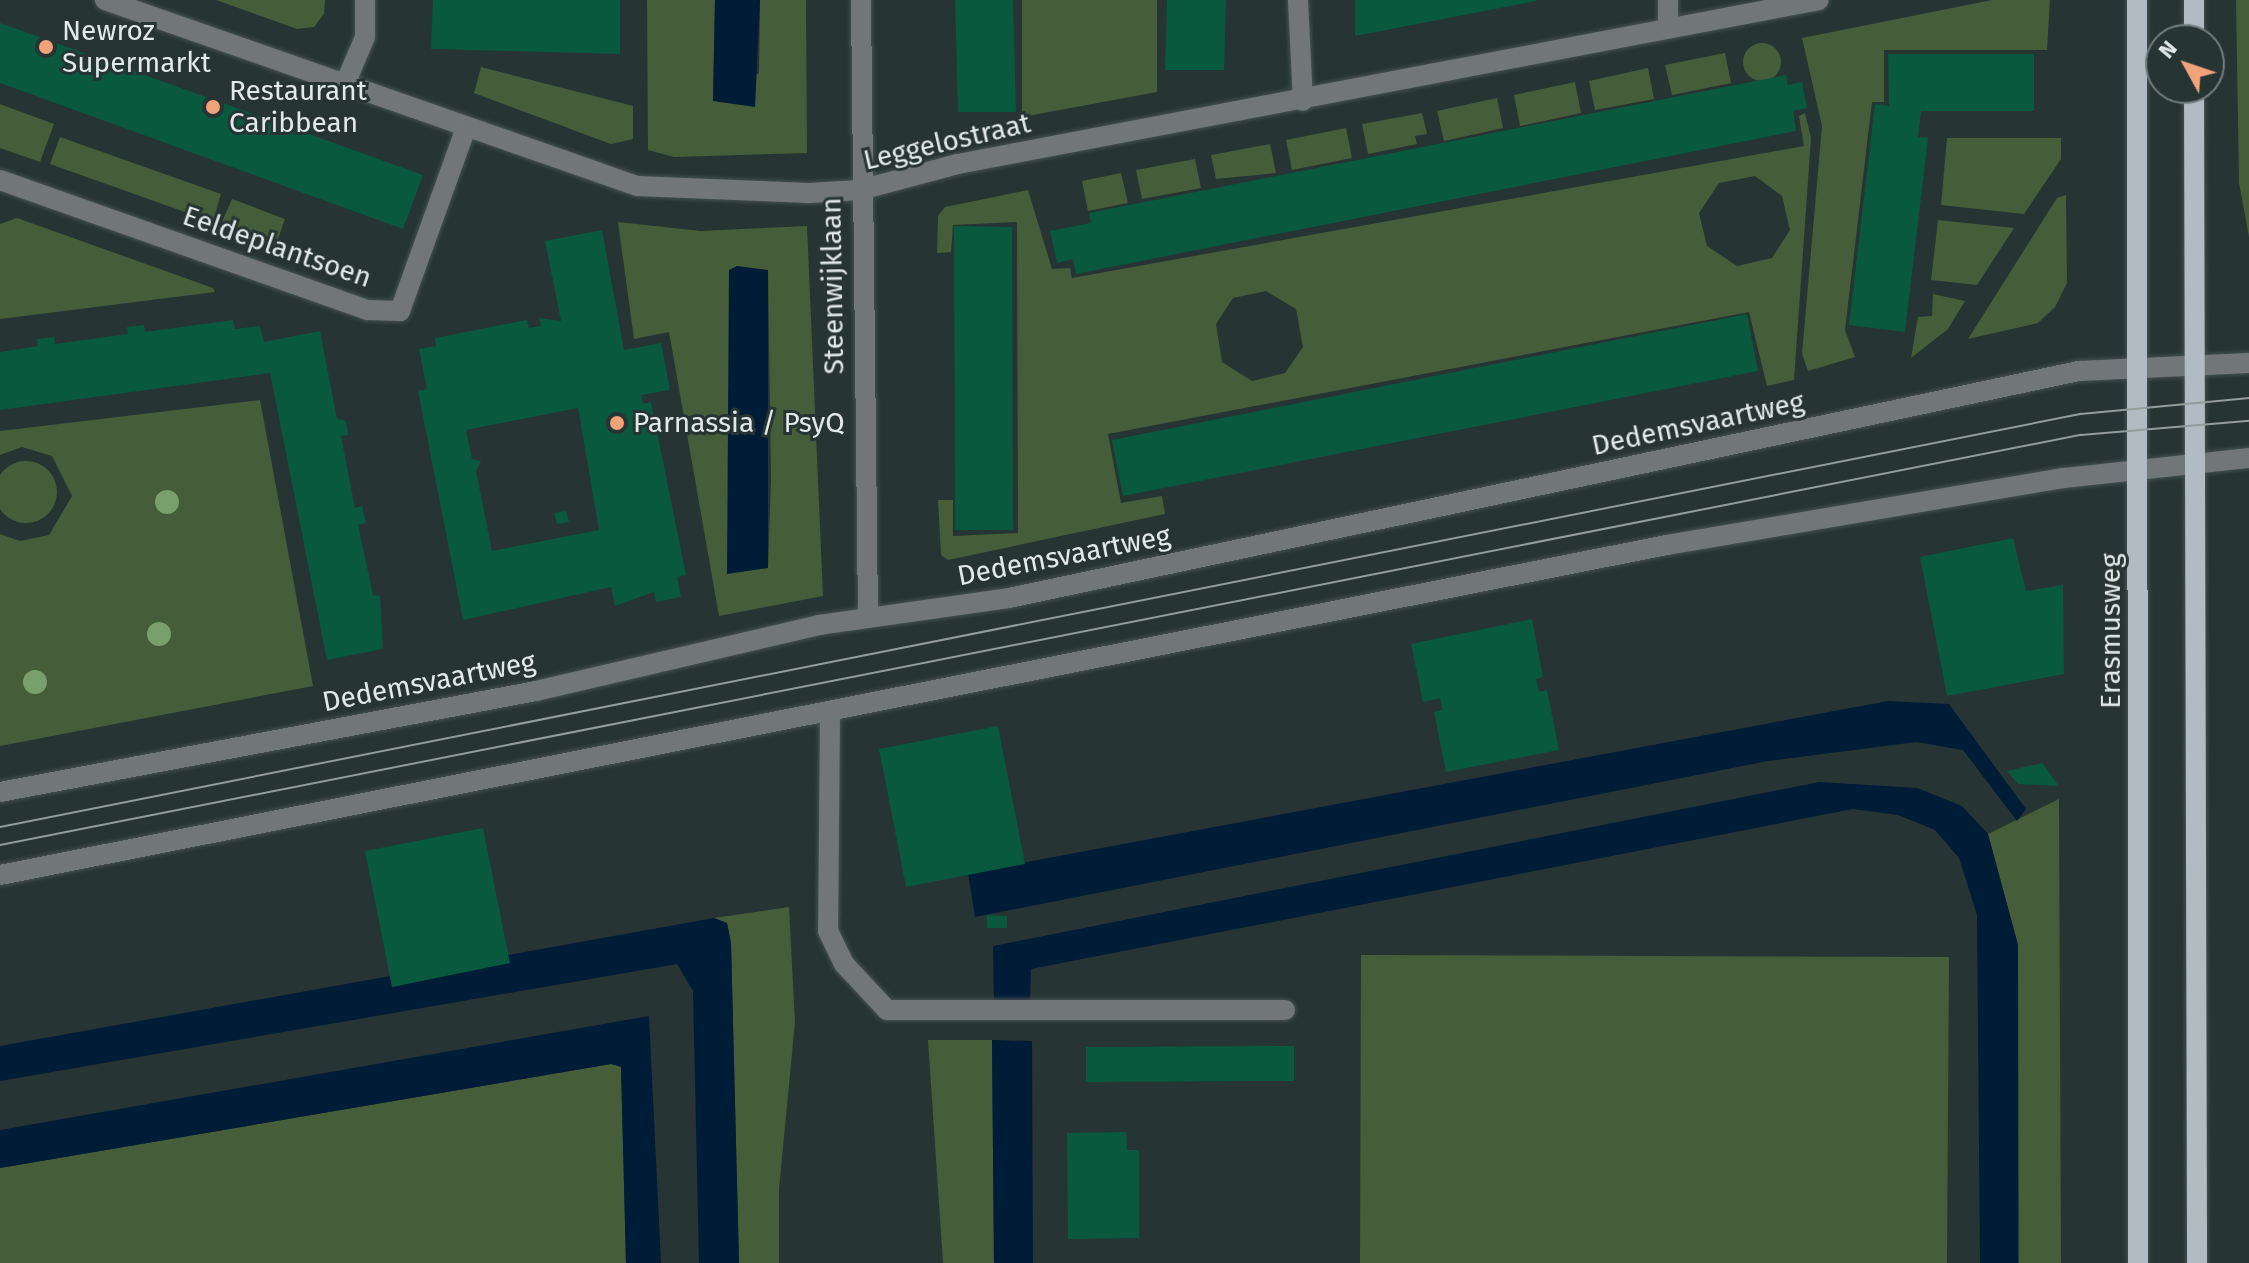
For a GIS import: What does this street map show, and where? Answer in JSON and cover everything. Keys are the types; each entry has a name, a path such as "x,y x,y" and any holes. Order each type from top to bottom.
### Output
{"main road":[{"name":"Erasmusweg","path":"2137,0 2138,1263"},
{"path":"2194,0 2194,24"},
{"path":"2194,104 2197,1263"}],"street":[{"name":"Leggelostraat","path":"105,0 637,186 860,190 958,164 1303,101 1819,0"},
{"path":"345,84 365,37 365,0"},
{"name":"Steenwijklaan","path":"861,0 860,190 868,618"},
{"path":"1298,0 1303,101"},
{"path":"1668,0 1668,28"},
{"name":"Eeldeplantsoen","path":"0,180 368,310 400,311 466,128"},
{"name":"Dedemsvaartweg","path":"0,792 536,691 868,618 1009,598 2079,371 2249,363"},
{"path":"0,875 623,748 830,715 1667,545 2139,469 2249,458"},
{"path":"830,715 828,931 844,964 887,1010 1285,1010"}],"green space":[{"path":"216,0 325,0 324,14 314,27 297,29"},
{"path":"647,0 715,0 713,100 759,73 760,0 806,0 807,153 674,157 648,150"},
{"path":"1022,0 1157,0 1157,92 1022,117"},
{"path":"1992,0 2050,0 2047,50 1884,50 1884,102 1872,102 1845,330 1855,357 1808,371 1802,354 1822,126 1802,38"},
{"path":"2236,0 2249,0 2249,237 2239,183"},
{"path":"1762,43 1776,48 1781,62 1776,76 1762,81 1748,76 1743,62 1748,48"},
{"path":"1725,53 1731,83 1672,95 1665,65"},
{"path":"481,67 633,106 633,139 611,144 474,93"},
{"path":"1648,68 1654,99 1595,110 1589,81"},
{"path":"1575,82 1581,113 1520,126 1514,95"},
{"path":"1497,98 1503,128 1444,141 1437,111"},
{"path":"0,104 54,124 40,162 0,148"},
{"path":"1422,113 1427,134 1415,136 1417,144 1368,154 1362,124"},
{"path":"1805,113 1811,138 1794,380 1767,386 1749,312 1108,434 1121,503 1162,496 1165,514 948,560 941,555 938,500 953,500 953,536 1018,533 1017,222 953,225 951,252 937,253 938,216 945,207 1028,190 1052,269 1070,268 1072,278 1804,146 1799,116","holes":["1755,176 1782,196 1790,230 1772,258 1737,266 1707,246 1699,213 1719,183","1266,291 1296,309 1303,347 1285,373 1252,381 1222,362 1216,324 1233,298"]},
{"path":"1346,128 1352,158 1292,170 1286,140"},
{"path":"60,137 221,194 213,222 50,164"},
{"path":"1947,138 2061,138 2061,159 2024,214 1941,205"},
{"path":"1270,144 1276,173 1216,179 1211,155"},
{"path":"1195,159 1201,188 1142,199 1136,170"},
{"path":"1121,173 1128,203 1088,211 1082,181"},
{"path":"2066,195 2067,283 2055,307 2038,323 1968,339 2057,198"},
{"path":"232,199 285,219 276,245 221,224"},
{"path":"17,218 213,288 215,292 0,319 0,224"},
{"path":"1938,220 2014,228 1977,285 1931,280"},
{"path":"618,222 701,231 807,226 823,596 719,616 669,332 634,339","holes":["768,270 771,479 768,568"]},
{"path":"1933,294 1965,301 1948,329 1911,358 1918,317 1932,316"},
{"path":"260,400 313,686 0,746 0,534 20,541 49,535 72,496 52,456 22,447 0,455 0,431"},
{"path":"26,461 48,470 57,492 48,514 26,523 4,514 -5,492 4,470"},
{"path":"2059,799 2061,1263 2019,1263 2018,945 1988,834"},
{"path":"789,907 795,1022 779,1189 779,1263 739,1263 731,943 727,923 714,918"},
{"path":"1361,955 1949,957 1947,1263 1360,1263"},
{"path":"928,1040 992,1040 994,1263 943,1263"},
{"path":"611,1064 621,1066 626,1263 0,1263 0,1168"}],"water":[{"path":"715,0 760,0 755,107 713,101"},
{"path":"737,266 768,270 768,568 727,574 729,270"},
{"path":"1888,701 1949,704 2026,809 2017,821 1963,750 1916,742 1768,761 975,917 968,873"},
{"path":"1819,782 1917,788 1962,806 1988,834 2018,945 2018,1263 1980,1263 1977,915 1959,858 1935,830 1898,815 1853,809 1031,969 1030,1002 994,1002 993,946"},
{"path":"714,918 727,923 731,943 739,1263 699,1263 693,991 677,964 0,1081 0,1046"},
{"path":"649,1016 661,1263 626,1263 621,1067 611,1064 0,1168 0,1130"},
{"path":"992,1040 1032,1041 1033,1263 994,1263"}],"building":[{"path":"433,0 620,0 620,54 431,49"},
{"path":"955,0 1013,0 1016,112 958,112"},
{"path":"1167,0 1226,0 1224,70 1165,70"},
{"path":"1355,0 1536,0 1536,1 1355,36"},
{"path":"0,23 423,175 403,229 0,83"},
{"path":"1888,54 2034,54 2034,111 1921,111 1918,137 1928,138 1905,332 1849,325 1875,104 1889,106"},
{"path":"1786,75 1788,85 1802,82 1807,108 1793,111 1796,131 1076,274 1073,259 1057,263 1050,231 1091,223 1089,213"},
{"path":"954,226 1012,227 1013,530 955,530"},
{"name":"Parnassia / PsyQ","path":"602,230 624,350 661,343 670,390 641,395 643,404 651,402 686,575 677,577 681,597 656,602 654,592 615,606 611,587 463,620 418,391 427,389 419,349 436,346 435,338 527,320 529,328 541,326 539,318 561,321 545,241","holes":["578,408 599,530 492,551 476,471 481,461 472,459 466,430"]},
{"path":"1747,314 1758,371 1123,496 1112,440"},
{"path":"233,320 235,329 260,326 264,342 320,331 337,419 346,421 348,435 341,436 355,508 362,506 366,523 358,525 373,595 380,596 383,649 327,660 270,373 0,410 0,352 38,346 37,339 54,337 55,344 128,334 127,327 144,325 145,332"},
{"path":"566,511 569,522 557,524 554,513"},
{"path":"2013,538 2026,591 2063,585 2064,674 1947,696 1920,557"},
{"path":"1532,619 1543,677 1536,679 1539,692 1547,690 1559,750 1446,772 1434,712 1442,710 1440,698 1423,702 1411,644"},
{"path":"998,726 1025,864 906,887 879,749"},
{"path":"2042,763 2059,786 2018,784 2007,771"},
{"path":"483,828 510,963 392,987 365,851"},
{"path":"987,915 1007,916 1007,928 987,928"},
{"path":"1294,1046 1294,1081 1086,1082 1086,1047"},
{"path":"1126,1132 1127,1150 1139,1150 1139,1238 1068,1239 1067,1133"}],"tram line":[{"path":"0,827 2081,414 2249,398"},
{"path":"0,845 2081,435 2249,421"}],"place":[{"name":"Newroz Supermarkt","path":"46,47"},
{"name":"Restaurant Caribbean","path":"213,107"},
{"name":"Parnassia / PsyQ","path":"617,423"}]}
